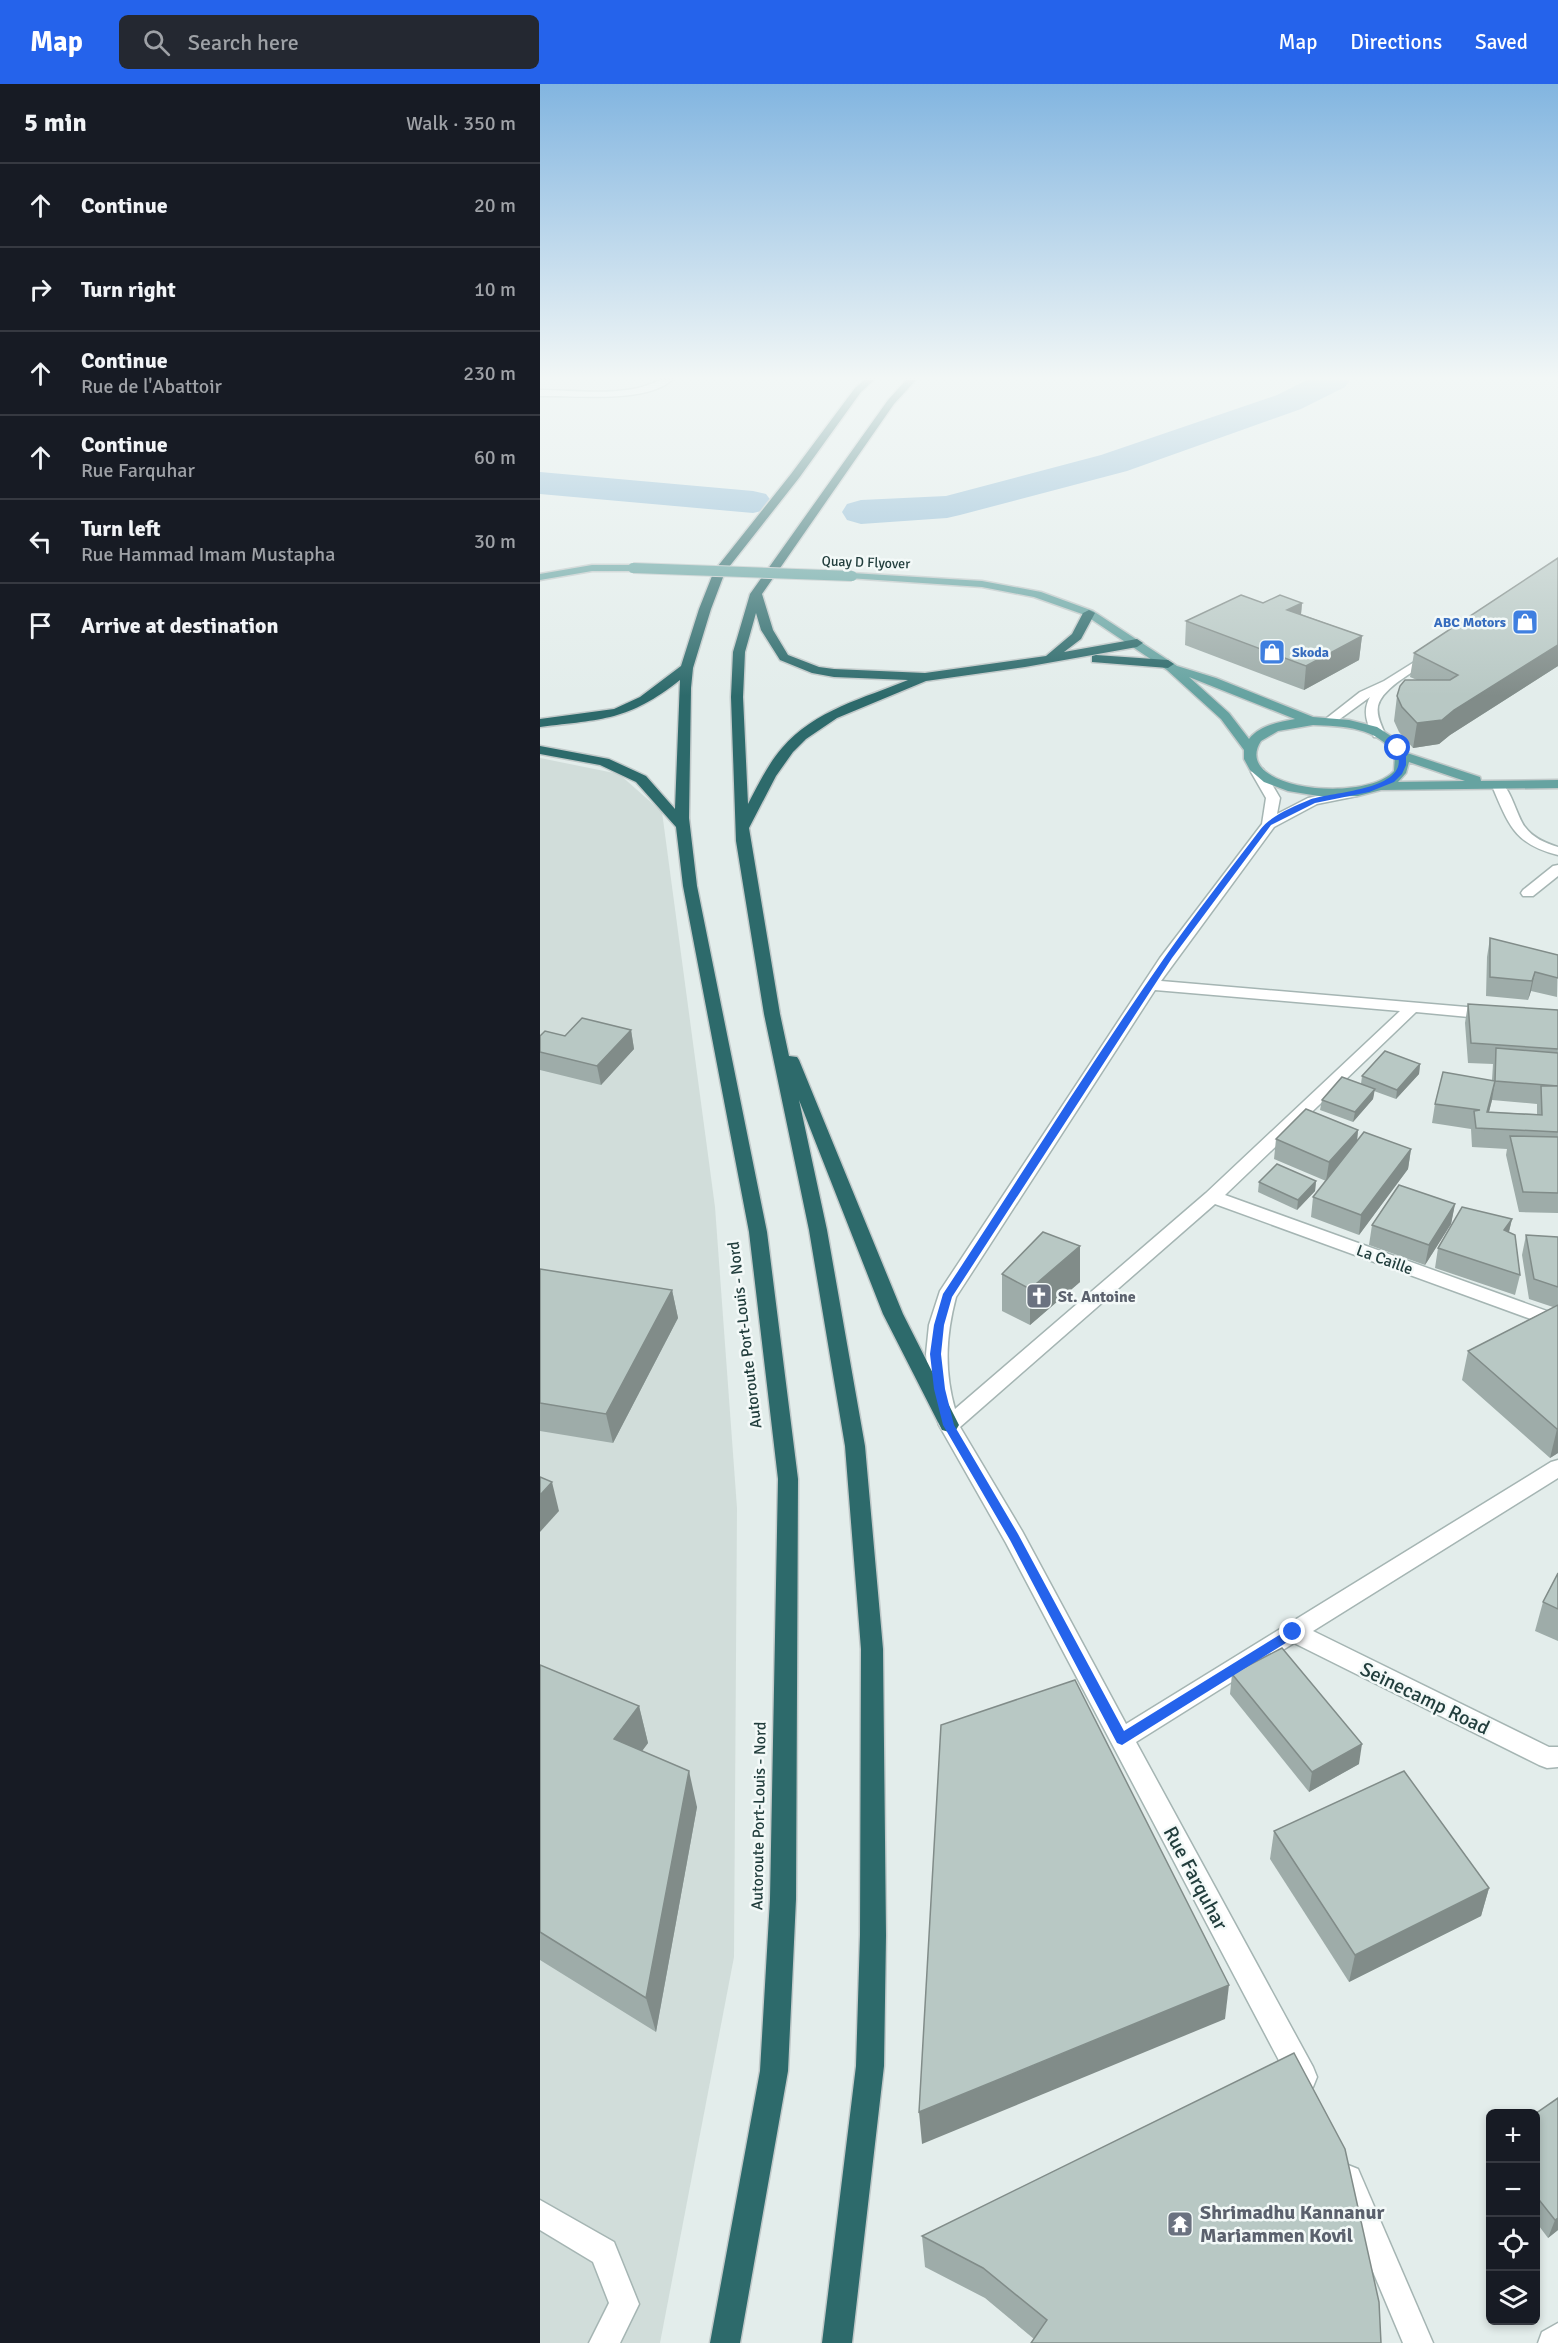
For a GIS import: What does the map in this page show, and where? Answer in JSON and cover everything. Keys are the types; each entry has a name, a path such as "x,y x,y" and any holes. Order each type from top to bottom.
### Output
{"highway":[{"name":"Autoroute Port-Louis - Nord","path":"725,2343 774,2071 783,1899 788,1479 758,1232 690,886 683,826 683,743 687,668 705,609 720,571 788,485"},
{"path":"832,485 756,594 739,652 738,767 742,829 772,1014 818,1230 855,1446 872,1648 873,1935 870,2066 838,2332"},
{"path":"756,594 767,630 784,657 816,670 834,673 925,677 1049,659 1137,643"},
{"path":"1049,659 1077,636 1089,613"},
{"path":"1049,659 1116,659 1169,666"},
{"path":"540,723 627,709 643,701 687,668"},
{"path":"742,829 786,750 802,735 823,721 863,702 925,677"},
{"path":"540,716 561,720"},
{"path":"540,750 604,762 641,779 683,826"},
{"path":"772,1014 893,1314 949,1425"}],"main road":[{"name":"Quay D Flyover","path":"540,577 592,568 633,568 852,576 982,584 1037,594 1089,613 1169,666"},
{"path":"1169,666 1222,684 1272,707 1313,721"},
{"path":"1169,666 1225,716 1250,749"},
{"path":"1495,786 1403,756 1391,741 1379,734 1329,721 1290,724 1271,729 1257,738 1250,749 1250,760 1258,772 1271,780 1299,790 1331,794 1406,784 1495,786 1558,784"},
{"path":"1380,786 1399,773 1403,756"}],"street":[{"path":"1329,721 1364,695 1388,684 1444,647"},
{"path":"1379,734 1370,713 1372,700 1388,684"},
{"path":"1258,772 1273,798 1269,824"},
{"path":"1495,786 1523,837 1537,847 1558,851"},
{"path":"1269,824 1313,801 1352,793"},
{"name":"Rue Farquhar","path":"1269,824 1168,957 947,1296 939,1325 936,1354 939,1389 949,1425 1014,1537 1310,2092"},
{"path":"1528,893 1558,869"},
{"path":"1151,985 1502,1015"},
{"path":"949,1425 1212,1197 1412,1008"},
{"name":"La Caille","path":"1212,1197 1558,1322"},
{"path":"1122,1739 1558,1468"},
{"name":"Seinecamp Road","path":"1293,1632 1547,1758 1558,1757"},
{"path":"1338,2157 1418,2343"},
{"path":"540,2214 604,2252 624,2304 604,2343"},
{"path":"1553,2343 1558,2338"}],"shaded area":[{"path":"540,758 619,774 662,812 715,1207 737,1508 734,1957 660,2343 540,2343"}],"building":[{"name":"ABC Motors","path":"1558,558 1558,645 1454,710 1442,720 1417,723 1402,707 1397,696 1405,680 1450,680 1458,675 1414,653"},
{"path":"1241,595 1263,603 1280,595 1302,603 1287,610 1362,636 1306,666 1186,621"},
{"path":"1490,938 1558,955 1558,978 1535,972 1532,981 1490,977"},
{"path":"1468,1004 1558,1010 1558,1049 1471,1043"},
{"path":"582,1018 631,1030 597,1066 540,1052 540,1036 545,1031 565,1036"},
{"path":"1496,1048 1558,1053 1558,1086 1495,1081"},
{"path":"1385,1051 1420,1064 1397,1090 1362,1076"},
{"path":"1443,1072 1495,1081 1487,1112 1542,1115 1541,1086 1558,1086 1558,1132 1476,1128 1474,1111 1480,1110 1435,1104"},
{"path":"1342,1077 1375,1089 1355,1112 1322,1100"},
{"path":"1306,1109 1358,1130 1329,1162 1276,1139"},
{"path":"1364,1132 1411,1149 1361,1215 1313,1197"},
{"path":"1510,1136 1558,1137 1558,1193 1523,1192"},
{"path":"1277,1164 1316,1181 1298,1200 1259,1182"},
{"path":"1399,1185 1455,1204 1429,1245 1372,1225"},
{"path":"1462,1207 1512,1219 1504,1230 1515,1235 1520,1275 1438,1248"},
{"path":"1043,1232 1080,1246 1030,1289 1002,1274"},
{"path":"1526,1235 1558,1237 1558,1287 1534,1279"},
{"path":"540,1269 672,1290 606,1414 540,1403"},
{"path":"1558,1305 1558,1428 1557,1429 1468,1351"},
{"path":"540,1477 552,1482 540,1495"},
{"path":"1558,1573 1558,1609 1543,1602"},
{"path":"1282,1648 1362,1744 1312,1772 1232,1674"},
{"path":"540,1665 639,1706 614,1739 689,1771 646,1998 540,1932"},
{"path":"1075,1680 1229,1985 919,2112 941,1725"},
{"path":"1404,1771 1489,1888 1355,1955 1274,1831"},
{"name":"Shrimadhu Kannanur Mariammen Kovil","path":"1294,2053 1345,2149 1379,2302 1381,2343 1031,2343 1047,2320 983,2268 922,2236"},
{"path":"1558,2098 1558,2218 1555,2220 1540,2201 1540,2111"}],"waterway":[{"path":"567,485 753,502"},
{"path":"861,512 947,507 1029,485"}],"place":[{"name":"ABC Motors","path":"1525,622"},
{"name":"Skoda","path":"1272,652"},
{"name":"St. Antoine","path":"1039,1296"},
{"name":"Shrimadhu Kannanur Mariammen Kovil","path":"1180,2224"}],"route":[{"path":"1293,1632 1122,1739 1014,1537 949,1425 939,1389 936,1354 939,1325 947,1296 1168,957 1269,824 1313,801 1367,790 1391,780 1399,773 1403,765 1403,756 1398,748"}]}
